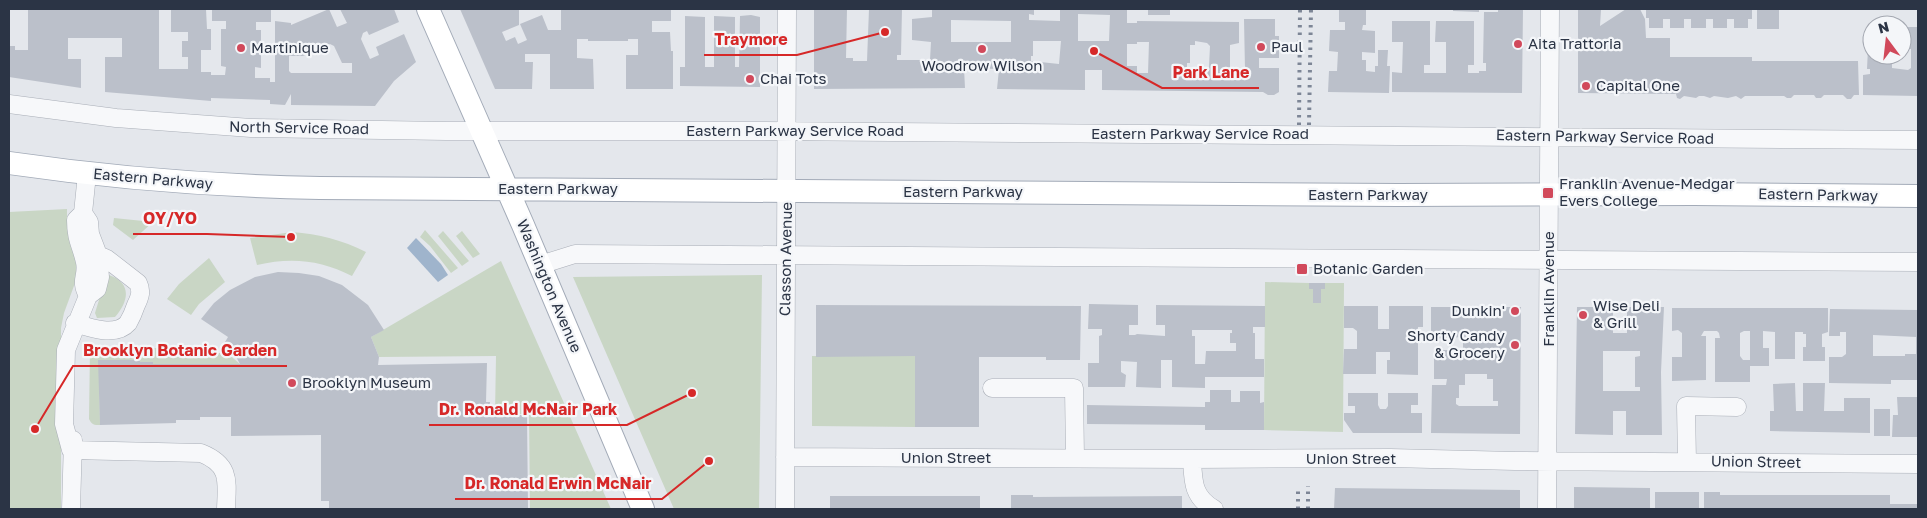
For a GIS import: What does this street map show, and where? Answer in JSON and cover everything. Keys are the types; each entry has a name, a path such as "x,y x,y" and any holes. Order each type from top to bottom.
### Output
{"main road":[{"name":"Washington Avenue","path":"428,9 540,265 643,509"},
{"name":"Eastern Parkway","path":"9,163 88,174 188,183 254,186 1389,195 1918,196"}],"street":[{"name":"Classon Avenue","path":"785,509 787,9"},
{"name":"Franklin Avenue","path":"1547,509 1550,9"},
{"name":"North Service Road","path":"9,104 116,118 251,128 481,130"},
{"name":"Eastern Parkway Service Road","path":"481,130 1918,140"},
{"path":"88,174 83,213 76,220 76,234 85,262 86,272 83,286 88,296"},
{"path":"71,509 71,450 75,424 76,357 73,332 88,296 98,289 100,277 98,256 90,234 89,222 83,213"},
{"path":"540,265 575,254 1918,262"},
{"path":"73,332 94,329 114,330 128,323 140,297 138,283 107,259 98,256"},
{"path":"992,388 1074,388 1075,458"},
{"path":"1687,462 1686,406 1737,407"},
{"path":"71,450 201,453 214,458 223,468 226,479 226,509"},
{"name":"Union Street","path":"784,457 1390,458 1918,464"},
{"path":"1192,459 1193,485 1204,503 1214,509"}],"green space":[{"path":"67,209 67,225 77,262 78,275 64,313 61,328 61,509 9,509 9,212"},
{"path":"114,218 153,222 133,240 113,225"},
{"path":"425,230 458,268 451,273 430,246 420,237"},
{"path":"443,231 469,261 462,266 438,236"},
{"path":"462,231 480,254 473,258 456,236"},
{"path":"292,232 330,238 366,252 352,276 317,263 282,261 257,265 250,238"},
{"path":"209,258 225,282 199,304 191,315 167,299 179,284"},
{"path":"501,261 611,509 530,509 529,414 495,414 496,356 379,357 371,337"},
{"path":"109,275 122,283 126,293 125,299 115,317 97,318 95,313 106,277"},
{"path":"762,275 759,509 674,509 573,277"},
{"path":"1265,282 1309,283 1309,289 1321,289 1325,283 1344,283 1343,432 1264,430"},
{"path":"90,348 191,348 191,353 227,353 240,364 153,364 153,362 140,362 139,360 99,360 100,425 96,425 92,424 89,419"},
{"path":"812,356 915,356 915,427 812,426"}],"water":[{"path":"416,238 441,264 448,275 438,282 407,248"}],"building":[{"path":"28,9 159,9 159,69 188,69 188,57 182,57 182,41 188,41 188,32 171,32 171,9 206,9 207,29 211,29 211,50 201,50 201,72 211,72 211,75 225,75 226,67 221,66 221,29 226,29 226,21 212,21 212,9 271,9 271,22 256,22 256,30 261,30 261,68 255,67 255,78 270,78 270,82 275,82 275,21 291,23 291,25 329,9 337,27 347,23 340,9 394,9 399,22 369,35 367,31 363,33 361,39 370,59 379,55 376,47 404,34 416,62 394,81 375,106 291,105 291,94 285,105 270,104 270,100 211,98 211,101 105,92 105,57 122,57 122,38 68,38 68,59 81,59 81,88 9,77 9,46 15,46 15,50 28,50","holes":["330,44 334,46 342,63 352,63 352,73 291,73 289,71 289,56 303,56"]},
{"path":"460,9 519,9 519,25 502,32 506,41 515,37 518,44 527,40 520,24 542,15 548,30 561,30 561,9 671,9 671,21 652,21 652,32 670,32 671,51 673,51 673,89 626,89 626,55 638,55 638,39 628,39 628,41 588,41 588,39 577,39 577,58 593,59 594,89 550,89 550,54 525,54 525,62 533,62 532,89 495,89"},
{"path":"814,9 847,9 846,58 853,58 853,61 867,61 869,9 902,9 901,55 897,55 897,60 930,60 931,42 912,40 912,19 932,17 932,9 1034,9 1034,15 1029,14 1029,20 1060,21 1060,9 1127,9 1127,23 1137,23 1137,21 1239,22 1239,43 1230,45 1230,67 1239,71 1245,70 1244,19 1275,19 1275,36 1279,36 1279,58 1259,58 1259,68 1279,68 1279,92 1274,95 1268,95 1263,92 1102,90 1102,70 1085,70 1085,90 997,89 999,69 964,68 965,88 814,89","holes":["1078,14 1110,15 1109,41 1078,41","951,20 1011,21 1011,42 951,42","1033,41 1061,41 1059,64 1031,61 1031,56 1033,56","1195,41 1207,43 1210,46 1208,69 1187,68 1187,63 1190,63 1190,45 1195,45","1149,42 1148,73 1137,73 1137,66 1127,66 1127,44"]},
{"path":"1148,9 1170,9 1170,15 1148,15"},
{"path":"1339,9 1366,9 1366,25 1363,25 1362,30 1375,31 1375,53 1362,52 1362,60 1366,60 1366,71 1375,72 1375,66 1378,66 1378,50 1388,50 1387,66 1390,66 1389,93 1328,92 1329,71 1337,71 1338,52 1329,51 1330,30 1345,30 1345,22 1339,22"},
{"path":"1453,9 1479,9 1479,12 1453,11"},
{"path":"1498,9 1523,9 1522,93 1392,92 1392,72 1402,73 1403,42 1392,42 1392,21 1430,21 1430,65 1424,65 1424,73 1446,73 1446,42 1435,42 1436,21 1474,21 1474,65 1468,65 1468,73 1479,73 1479,71 1486,71 1486,63 1483,63 1484,12 1498,12"},
{"path":"1578,9 1601,9 1600,26 1626,9 1640,9 1645,19 1646,38 1670,38 1670,57 1752,57 1752,61 1858,61 1859,95 1854,95 1851,99 1847,99 1843,95 1824,95 1821,98 1816,98 1814,95 1794,95 1791,98 1784,96 1745,96 1741,99 1736,96 1728,98 1714,96 1710,98 1699,96 1696,98 1684,96 1680,99 1677,98 1676,94 1578,93"},
{"path":"1646,9 1752,9 1752,19 1748,19 1748,28 1734,28 1734,19 1727,19 1727,28 1713,28 1713,19 1706,19 1706,28 1691,28 1691,19 1684,19 1684,28 1670,28 1670,19 1663,19 1663,28 1649,28 1649,18 1646,18"},
{"path":"1757,9 1779,9 1779,29 1757,29"},
{"path":"751,15 760,17 760,87 680,86 680,67 685,67 685,16 705,17 705,67 714,67 714,16 735,17 735,67 739,67 740,16"},
{"path":"1912,27 1918,27 1918,96 1863,95 1863,75 1870,74 1870,69 1867,69 1867,65 1892,65 1892,68 1908,70 1911,68"},
{"name":"Brooklyn Museum","path":"278,272 319,276 342,285 368,305 384,330 371,337 379,357 378,365 487,363 486,402 490,402 490,415 527,415 528,509 329,509 329,501 321,501 321,435 231,436 231,417 200,417 200,420 176,420 176,423 100,425 98,360 140,360 140,362 153,362 153,364 240,364 234,353 221,349 228,337 201,319 214,303 230,290 255,277"},
{"path":"1309,283 1325,283 1325,289 1321,289 1321,303 1313,303 1313,289 1309,289"},
{"path":"1089,304 1138,305 1138,325 1129,325 1129,335 1165,336 1165,325 1156,325 1156,305 1265,306 1265,327 1253,327 1253,333 1255,333 1255,359 1264,359 1264,377 1205,377 1205,388 1172,387 1172,360 1161,360 1161,388 1136,387 1137,362 1121,361 1121,372 1126,375 1125,387 1088,387 1088,363 1099,363 1099,336 1102,335 1102,329 1088,329","holes":["1192,330 1232,330 1232,333 1230,333 1230,343 1236,343 1236,351 1206,351 1205,364 1195,364 1195,336 1192,336"]},
{"path":"816,305 1081,306 1080,360 1046,360 1046,357 979,357 979,427 915,427 915,356 816,357"},
{"path":"1344,306 1378,306 1378,329 1389,329 1389,306 1423,306 1423,327 1418,327 1418,375 1387,374 1387,360 1390,360 1390,352 1376,352 1376,374 1343,374 1344,349 1357,349 1357,331 1353,328 1344,328"},
{"path":"1431,307 1521,307 1520,434 1431,433 1432,385 1446,385 1447,379 1434,379 1434,350 1458,350 1463,348 1463,337 1431,339","holes":["1465,374 1487,374 1487,379 1493,379 1493,401 1498,401 1498,406 1459,406 1456,404 1456,398 1459,398 1459,385 1465,385"]},
{"path":"1577,307 1613,307 1613,333 1627,333 1627,307 1664,307 1661,372 1662,435 1626,435 1626,411 1613,411 1613,435 1575,434","holes":["1603,351 1640,351 1640,356 1635,357 1635,387 1640,387 1640,391 1603,391"]},
{"path":"1672,308 1828,308 1828,332 1822,334 1822,347 1825,347 1825,361 1803,361 1803,347 1806,347 1806,334 1803,334 1803,332 1795,332 1795,359 1775,359 1775,332 1763,331 1763,348 1769,348 1769,366 1750,366 1750,382 1715,382 1715,338 1720,338 1717,331 1704,331 1701,336 1706,336 1706,380 1672,381 1672,357 1682,357 1682,333 1678,330 1672,331","holes":["1750,331 1750,360 1743,360 1740,356 1740,333"]},
{"path":"1830,309 1918,310 1918,380 1891,380 1891,384 1829,383 1829,357 1842,357 1846,354 1846,332 1840,332 1840,336 1829,336","holes":["1873,335 1916,337 1916,354 1873,356"]},
{"path":"1795,383 1796,411 1803,411 1803,383 1825,383 1824,411 1844,411 1844,398 1870,398 1870,433 1770,431 1770,411 1774,411 1773,384"},
{"path":"1210,390 1231,390 1231,402 1240,402 1240,391 1260,391 1260,403 1264,402 1264,430 1205,430 1205,425 1087,424 1087,405 1205,407 1205,402 1210,402"},
{"path":"1348,393 1378,393 1380,409 1386,409 1388,406 1388,393 1418,393 1418,405 1411,405 1411,413 1422,413 1422,433 1353,433 1344,420 1344,413 1355,413 1355,406 1348,406"},
{"path":"1897,397 1918,397 1918,437 1892,437 1893,415 1898,415"},
{"path":"1874,409 1890,409 1890,436 1874,436"},
{"path":"1574,487 1650,488 1650,509 1574,509"},
{"path":"1335,488 1520,490 1520,509 1334,509"},
{"path":"1655,492 1699,492 1699,509 1655,509"},
{"path":"1704,492 1720,492 1720,495 1890,495 1890,504 1918,504 1918,509 1704,509"},
{"path":"1011,495 1033,495 1033,497 1182,496 1182,509 1011,509"},
{"path":"830,496 980,496 980,509 830,509"}],"railway":[{"path":"1299,125 1300,9"},
{"path":"1309,125 1311,9"},
{"path":"1308,486 1308,509"},
{"path":"1298,487 1298,509"}],"place":[{"name":"Traymore","path":"885,32"},
{"name":"Aita Trattoria","path":"1518,44"},
{"name":"Paul","path":"1261,47"},
{"name":"Martinique","path":"241,48"},
{"name":"Woodrow Wilson","path":"982,49"},
{"name":"Park Lane","path":"1094,51"},
{"name":"Chai Tots","path":"750,79"},
{"name":"Capital One","path":"1586,86"},
{"name":"Franklin Avenue-Medgar Evers College","path":"1548,193"},
{"name":"OY/YO","path":"291,237"},
{"name":"Botanic Garden","path":"1302,269"},
{"name":"Dunkin'","path":"1515,311"},
{"name":"Wise Deli & Grill","path":"1583,315"},
{"name":"Shorty Candy & Grocery","path":"1515,345"},
{"name":"Brooklyn Museum","path":"292,383"},
{"name":"Dr. Ronald McNair Park","path":"692,393"},
{"name":"Brooklyn Botanic Garden","path":"35,429"},
{"name":"Dr. Ronald Erwin McNair","path":"709,461"}]}
